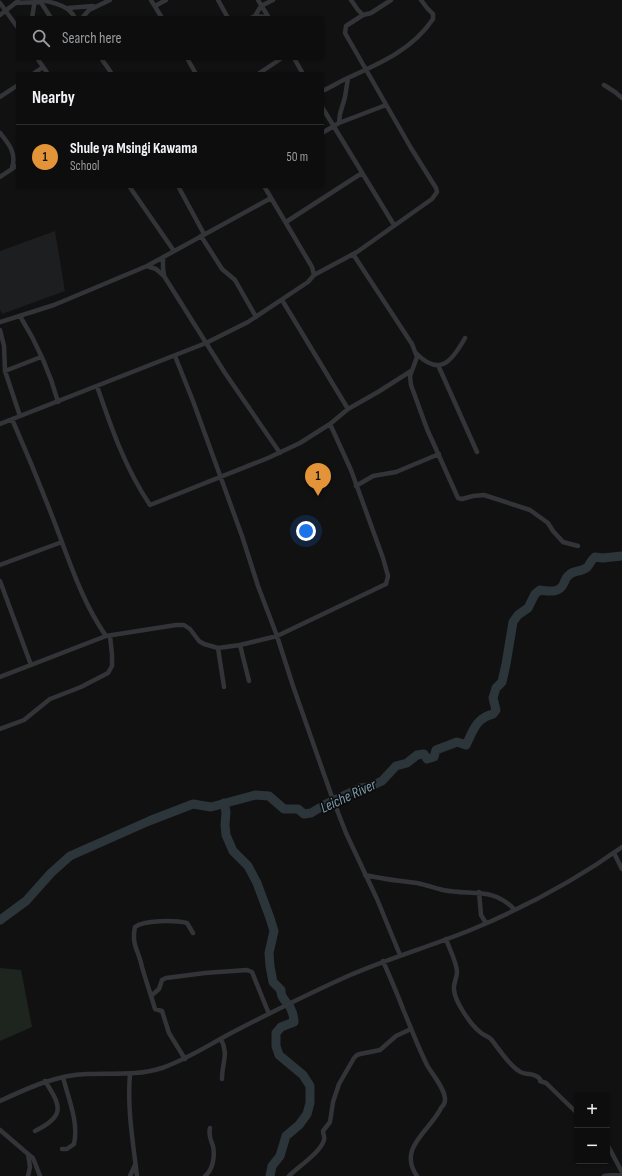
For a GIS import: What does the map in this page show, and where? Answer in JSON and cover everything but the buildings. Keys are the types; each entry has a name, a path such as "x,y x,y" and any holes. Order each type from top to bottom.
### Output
{"street":[{"path":"0,15 20,0"},
{"path":"84,16 89,10 110,0"},
{"path":"151,0 161,16"},
{"path":"155,6 166,0"},
{"path":"218,0 227,16"},
{"path":"258,0 267,16"},
{"path":"254,16 261,6 273,0"},
{"path":"351,0 363,14"},
{"path":"0,424 176,356 206,343 256,317 308,282 314,275 353,254 432,199 437,192 432,181 365,70 345,33 346,26 363,14 371,13 391,0"},
{"path":"324,90 384,62 399,52 430,24 434,16 421,0"},
{"path":"16,3 38,1 68,8 96,6"},
{"path":"33,16 38,1"},
{"path":"38,1 49,16"},
{"path":"0,3 16,25"},
{"path":"68,8 74,16"},
{"path":"38,60 47,72"},
{"path":"102,60 111,72"},
{"path":"188,60 195,72"},
{"path":"261,72 279,60"},
{"path":"295,60 302,72"},
{"path":"36,72 43,67"},
{"path":"339,123 348,78"},
{"path":"604,85 622,98"},
{"path":"0,98 16,86"},
{"path":"324,132 339,123 386,105"},
{"path":"324,110 394,225"},
{"path":"0,133 13,153 14,163 12,168"},
{"path":"0,177 16,166"},
{"path":"286,222 362,172"},
{"path":"130,188 174,251"},
{"path":"179,188 222,269 235,280 256,317"},
{"path":"265,188 312,267 314,275"},
{"path":"0,322 54,305 147,266 270,198"},
{"path":"353,254 412,344 416,354 416,362 411,371 411,385 427,429 458,498 462,499 484,495 530,510 548,523 563,542 578,546"},
{"path":"163,257 162,268 164,276"},
{"path":"147,266 156,269 164,276 232,384 280,453"},
{"path":"282,300 348,409"},
{"path":"20,316 41,356 53,385 58,402"},
{"path":"0,330 4,346 5,371 20,416"},
{"path":"416,354 428,363 438,365 446,364 465,338"},
{"path":"5,371 41,356"},
{"path":"176,356 242,536 332,797 346,833 377,899 400,955"},
{"path":"438,365 477,452"},
{"path":"97,386 120,451 140,490 150,505 280,453 300,443 330,424 348,409 382,390 411,371"},
{"path":"0,729 24,720 50,699 81,687 108,673 112,666 112,655 108,636 90,609 12,419"},
{"path":"0,677 108,636 184,625 190,629 199,641 204,644 218,648 240,645 277,636 386,584 388,576 383,558 351,470 330,424"},
{"path":"356,486 374,476 396,472 439,454"},
{"path":"0,565 62,542"},
{"path":"0,581 31,665"},
{"path":"240,645 248,681"},
{"path":"218,648 224,687"},
{"path":"0,1101 45,1081 87,1074 130,1074 155,1070 185,1059 296,1000 384,961 446,939 515,910 565,883 621,848"},
{"path":"614,853 622,869"},
{"path":"365,875 444,890 479,892 499,898 515,910"},
{"path":"479,892 481,915 486,923"},
{"path":"185,1059 169,1033 163,1012 155,1010 134,945 133,933 135,927 142,923 181,922 187,924 193,933"},
{"path":"446,939 456,969 454,988 455,997 472,1023 481,1033 491,1039 516,1069 525,1074 535,1075 540,1079 540,1081 546,1083 574,1110"},
{"path":"384,961 424,1060 444,1092 445,1100 435,1119 423,1132 411,1152 411,1166 417,1176"},
{"path":"150,996 159,989 162,980 166,978 247,970 252,972 255,977 269,1014"},
{"path":"289,1176 318,1150 322,1144 325,1138 323,1130 330,1122 336,1092 354,1058 360,1054 380,1050 396,1036 411,1029"},
{"path":"221,1039 226,1052 223,1063 222,1079"},
{"path":"130,1074 129,1110 137,1176"},
{"path":"62,1150 67,1149 74,1144 75,1138 72,1112 63,1077"},
{"path":"35,1131 48,1124 57,1114 58,1109 56,1100 45,1081"},
{"path":"205,1176 210,1172 213,1160 213,1149 209,1137 210,1128"},
{"path":"0,1130 34,1158 40,1176"},
{"path":"604,1176 622,1173 610,1150"},
{"path":"28,1154 30,1167 28,1176"},
{"path":"130,1176 136,1163"}],"shaded area":[{"path":"55,231 65,291 2,314 0,309 0,251"},
{"path":"0,968 21,970 32,1027 0,1041"}],"waterway":[{"name":"Leiche River","path":"0,920 26,901 51,873 70,856 149,821 193,804 211,807 255,795 269,796 284,809 298,809 304,814 311,813 360,788 369,787 382,781 396,766 407,763 417,755 424,754 427,759 434,757 436,750 457,742 466,745 473,730 479,722 487,716 493,714 496,710 493,698 496,688 502,682 513,622 518,615 528,608 535,594 540,590 554,591 559,589 568,576 573,572 587,567 595,557 603,558 622,556"},
{"path":"224,803 226,812 226,835 233,851 248,866 257,883 274,931 269,953 273,982 281,990 282,997 290,1007 293,1016 294,1022 281,1027 276,1033 276,1046 279,1055 303,1075 310,1086 310,1103 307,1114 299,1125 286,1136 280,1156 272,1166 270,1176"}],"place":[{"name":"Shule ya Msingi Kawama","path":"318,496"}]}
